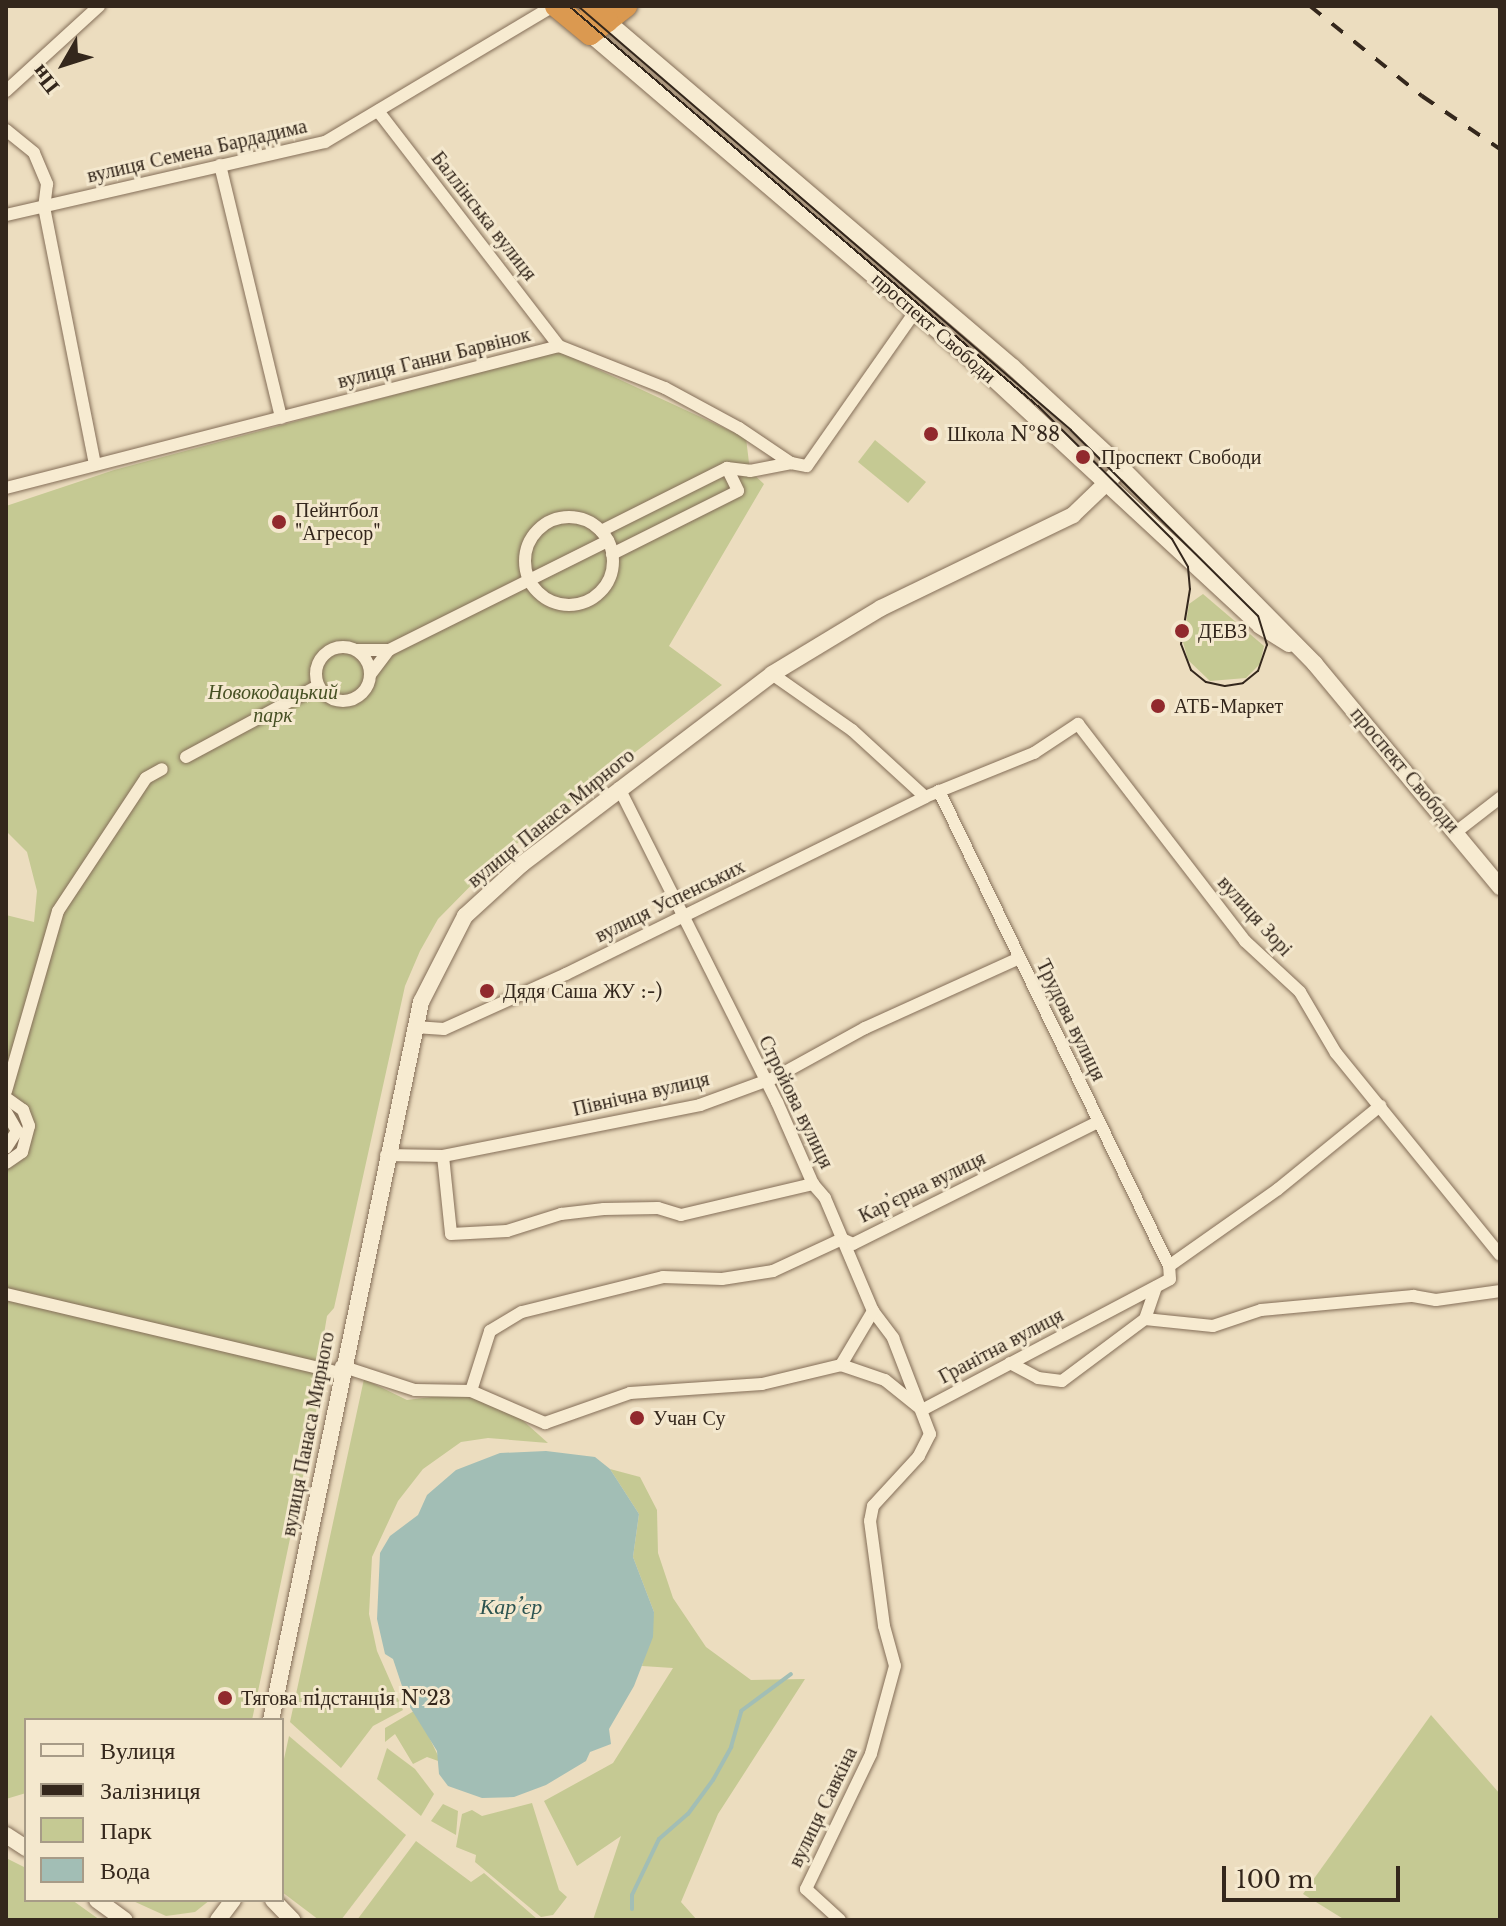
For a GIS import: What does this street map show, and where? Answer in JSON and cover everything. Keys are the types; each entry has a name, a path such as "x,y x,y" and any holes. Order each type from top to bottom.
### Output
{"highway":[{"name":"проспект Свободи","path":"554,6 596,20"},
{"path":"596,20 626,6"}],"main road":[{"name":"проспект Свободи","path":"596,20 1260,626 1307,655"},
{"name":"проспект Свободи","path":"596,20 1020,373 1122,468 1307,655 1500,887"},
{"name":"вулиця Панаса Мирного","path":"271,1718 341,1369 415,1027 432,972 465,916 619,788 772,674 881,608 1073,515 1122,468"},
{"path":"6,1835 24,1847"},
{"path":"100,1902 125,1920"},
{"path":"218,1920 233,1902"},
{"path":"275,1902 292,1920"}],"street":[{"path":"6,91 99,6"},
{"name":"вулиця Семена Бардадима","path":"6,215 325,142 554,6"},
{"name":"Баллінська вулиця","path":"378,111 559,346"},
{"path":"6,130 34,153 47,184 44,207 95,464"},
{"path":"220,165 281,418"},
{"path":"607,542 692,485 727,468 750,471 791,463 807,466 820,455 915,312"},
{"name":"вулиця Ганни Барвінок","path":"6,488 559,346 665,388 739,428 791,463"},
{"path":"727,468 738,491"},
{"path":"389,650 370,675 361,694 348,701 334,700 318,686 316,665 324,653 337,647 389,650 607,542 704,508 738,491 750,471"},
{"path":"692,485 704,508"},
{"path":"583,519 607,542 611,575 588,600 566,605 511,590 532,536 549,521 583,519"},
{"path":"525,558 529,580 544,598"},
{"path":"357,650 370,675"},
{"path":"772,674 852,730 925,797"},
{"path":"186,757 318,686"},
{"name":"вулиця Зорі","path":"939,791 1034,753 1078,724 1245,941 1300,992 1336,1053 1500,1255"},
{"path":"6,1091 58,911 146,778 162,769"},
{"name":"Стройова вулиця","path":"619,788 813,1184 825,1198 873,1311 893,1338 904,1378 922,1410 930,1434"},
{"name":"вулиця Успенських","path":"415,1027 444,1029 939,791"},
{"name":"Трудова вулиця","path":"939,791 1169,1266"},
{"path":"1456,832 1500,798"},
{"name":"Північна вулиця","path":"386,1155 443,1156 700,1105 764,1080 1019,958"},
{"path":"6,1098 27,1117 22,1138 6,1163"},
{"path":"1010,1363 1038,1378 1062,1381 1145,1319 1156,1287 1170,1279 1169,1266 1257,1204 1380,1106"},
{"path":"6,1112 14,1120 22,1138"},
{"name":"Карʼєрна вулиця","path":"471,1391 490,1331 522,1312 663,1277 753,1277 842,1239 853,1244 1098,1122"},
{"path":"6,1148 22,1138"},
{"path":"443,1156 451,1234 507,1231 561,1214 604,1209 658,1208 681,1215 813,1184"},
{"name":"Гранітна вулиця","path":"922,1410 1156,1287"},
{"path":"1145,1319 1213,1326 1261,1310 1500,1291"},
{"path":"6,1294 341,1369 415,1390 471,1391 545,1423 630,1393 762,1384 841,1365 885,1380 922,1410"},
{"path":"841,1365 873,1311"},
{"name":"вулиця Савкіна","path":"840,1920 806,1889 871,1754 895,1666 884,1626 870,1521 873,1506 919,1456 930,1434"}],"green space":[{"name":"Новокодацький парк","path":"558,351 746,438 750,471 764,484 669,646 722,685 497,859 438,919 405,986 334,1308 327,1316 316,1382 322,1386 252,1718 24,1718 24,1794 6,1799 6,915 34,922 37,891 27,852 6,831 6,506 114,470"},
{"path":"875,440 926,482 908,503 858,462"},
{"path":"1203,594 1264,646 1260,664 1246,678 1210,681 1188,660 1183,642 1189,604"},
{"path":"364,1379 407,1400 464,1393 510,1409 548,1443 488,1438 461,1442 423,1469 398,1501 372,1557 369,1614 377,1651 403,1710 373,1726 341,1768 290,1722"},
{"path":"610,1469 640,1477 657,1510 658,1553 673,1598 706,1647 751,1680 805,1679 718,1814 681,1902 697,1920 593,1920 621,1836 577,1866 544,1801 613,1763 673,1668 642,1666 654,1612 633,1557 639,1514"},
{"path":"414,1711 441,1762 427,1757 413,1764 395,1734 385,1742 385,1728"},
{"path":"1431,1715 1500,1794 1500,1920 1345,1920 1303,1894"},
{"path":"289,1736 406,1835 341,1920 319,1920 284,1894 284,1759"},
{"path":"387,1748 415,1769 434,1794 421,1816 377,1779"},
{"path":"532,1803 559,1890 567,1897 553,1915 541,1917 475,1862 476,1855 456,1847 462,1814 472,1810 482,1816"},
{"path":"443,1804 458,1811 456,1835 431,1821"},
{"path":"416,1841 471,1882 484,1873 537,1919 357,1920"},
{"path":"6,1858 24,1867 24,1902 75,1902 100,1920 6,1920"},
{"path":"135,1902 208,1902 195,1912 166,1916"}],"water":[{"name":"Кар’єр","path":"546,1451 595,1457 610,1469 639,1514 633,1557 654,1612 653,1637 634,1686 609,1729 611,1744 590,1752 586,1761 546,1785 514,1797 482,1798 448,1786 439,1774 437,1751 408,1704 393,1659 385,1654 377,1619 380,1553 390,1536 418,1515 427,1495 456,1470 500,1453"}],"waterway":[{"path":"632,1909 632,1895 659,1839 688,1814 713,1780 731,1747 741,1711 791,1674"}],"tram line":[{"path":"569,6 1040,408 1172,539 1188,567 1190,589 1181,644 1191,670 1206,682 1225,686 1243,683 1258,671 1267,645 1258,616 1071,430 578,6"}],"railway":[{"path":"1310,6 1422,96 1500,149"}],"place":[{"name":"Школа №88","path":"931,434"},
{"name":"Проспект Свободи","path":"1083,457"},
{"name":"Пейнтбол \"Агресор\"","path":"279,522"},
{"name":"ДЕВЗ","path":"1182,631"},
{"name":"АТБ-Маркет","path":"1158,706"},
{"name":"Дядя Саша ЖУ :-)","path":"487,991"},
{"name":"Учан Су","path":"637,1418"},
{"name":"Тягова пiдстанцiя №23","path":"225,1698"}]}
